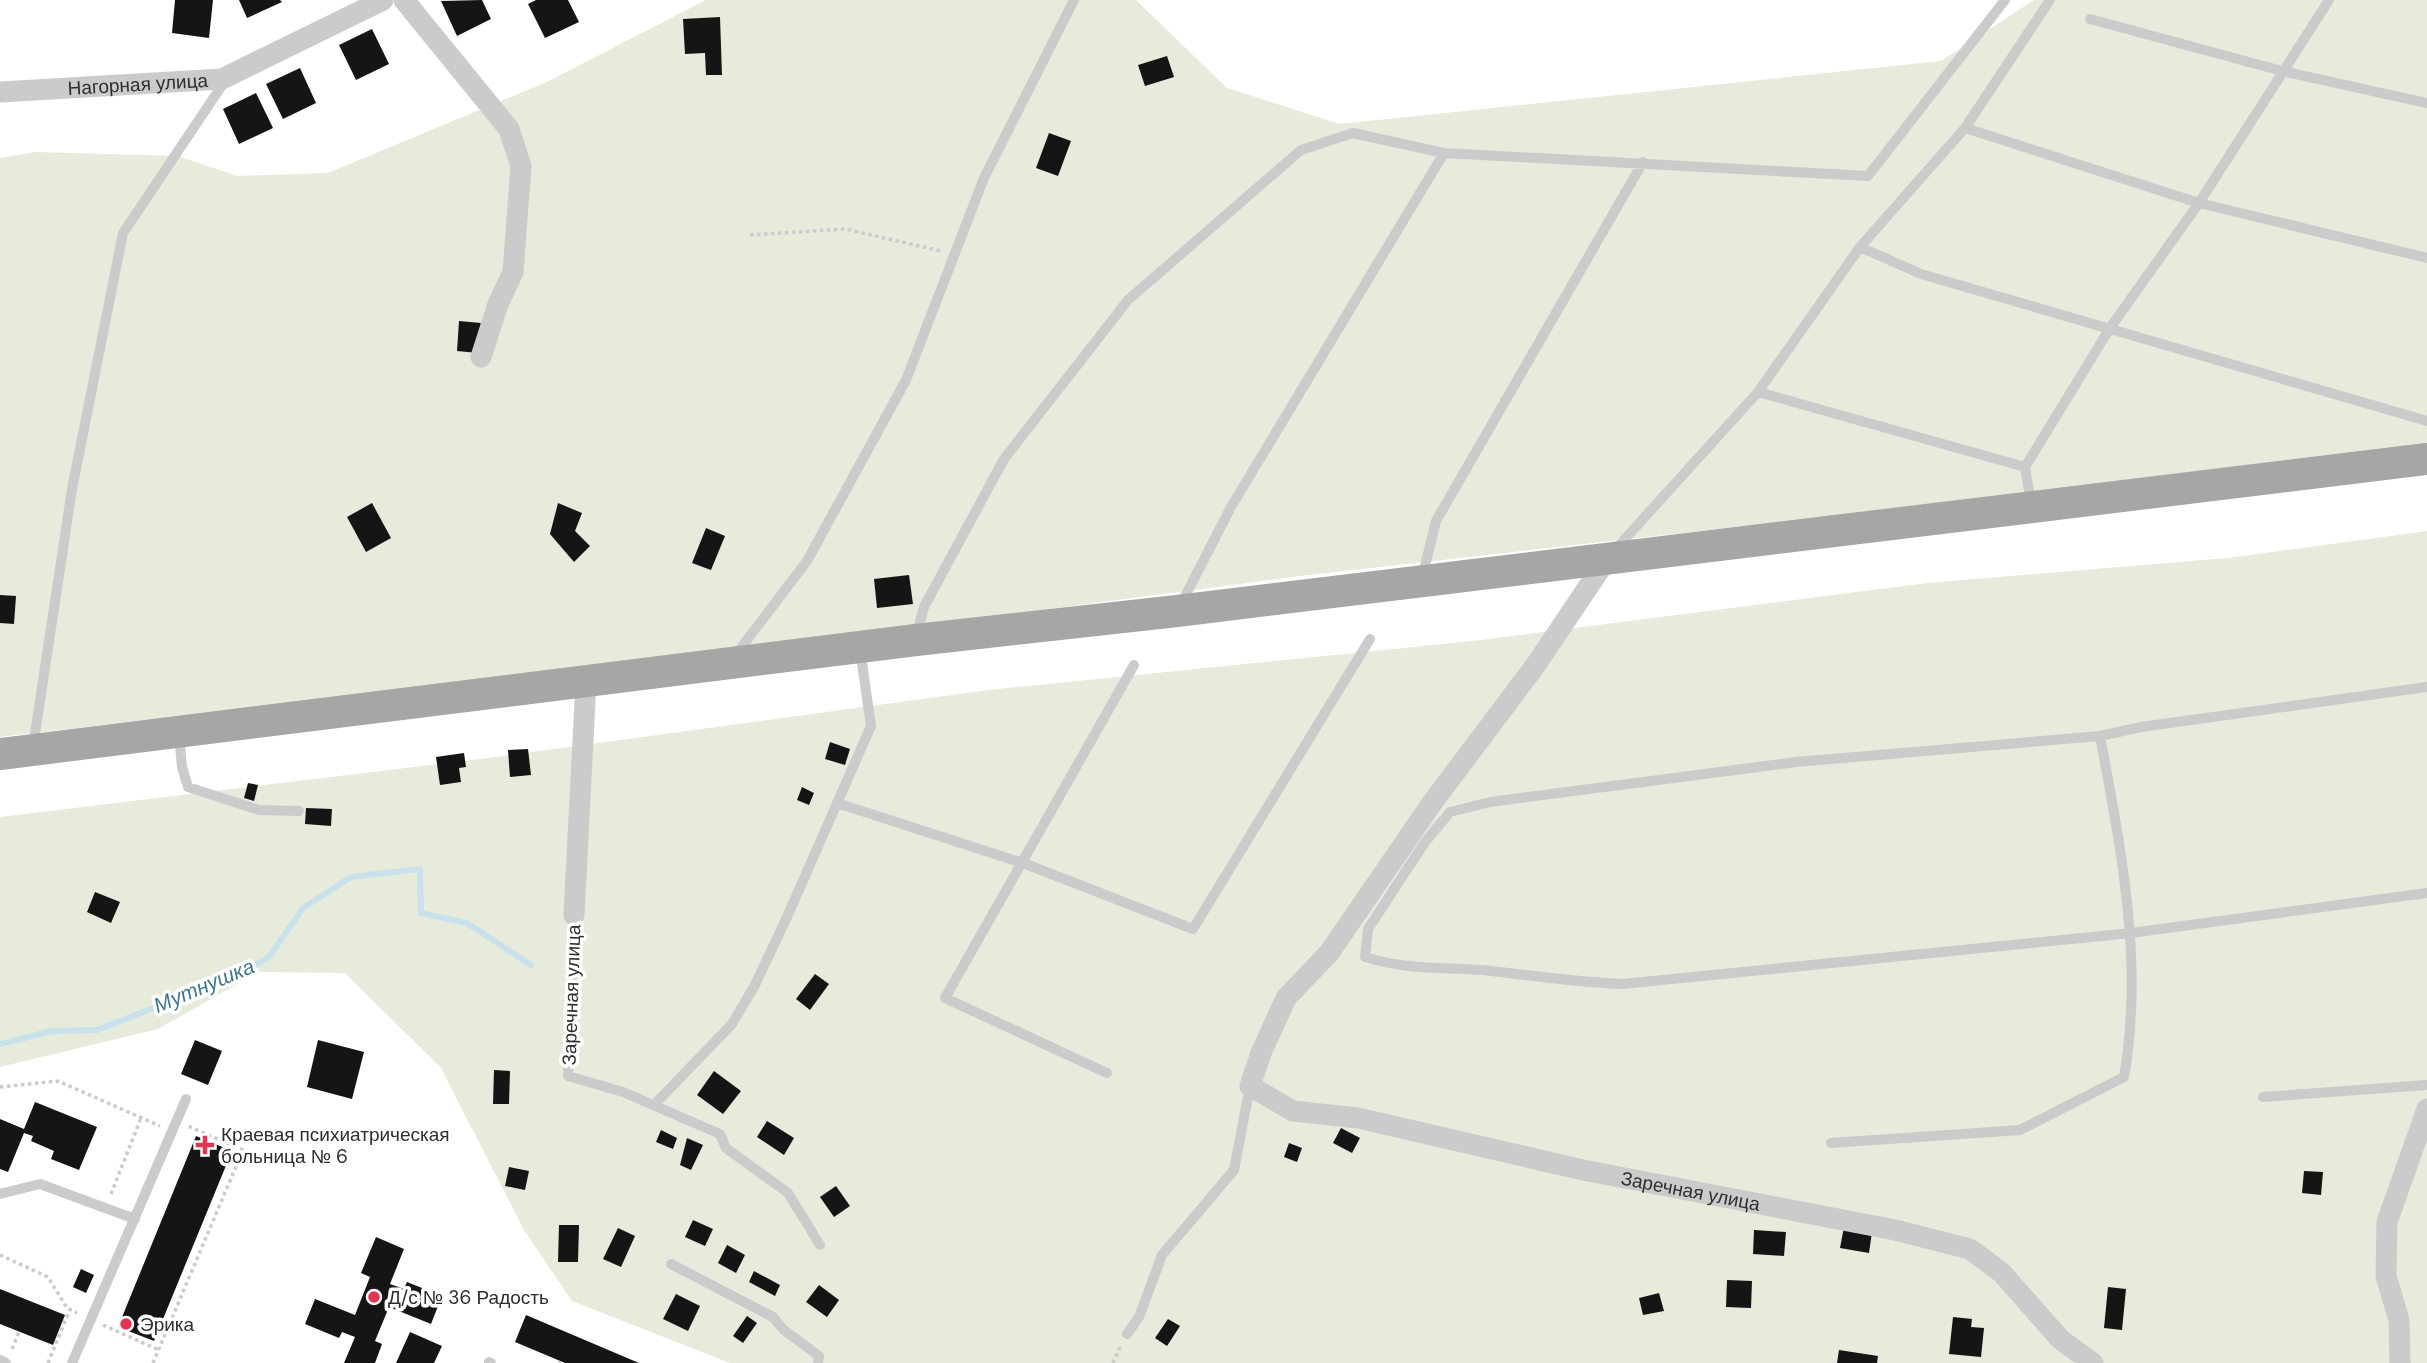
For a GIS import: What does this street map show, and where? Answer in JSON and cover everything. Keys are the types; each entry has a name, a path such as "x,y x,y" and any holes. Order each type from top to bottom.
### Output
{"main road":[{"path":"0,754 916,640 1177,611 1609,556 2427,459"}],"street":[{"name":"Нагорная улица","path":"0,92 222,79 383,0"},
{"path":"404,0 509,130 521,166 513,272 498,304 481,358"},
{"path":"1250,1086 1261,1053 1286,998 1329,953 1432,803 1535,666 1609,556"},
{"name":"Заречная улица","path":"575,915 586,682"},
{"name":"Заречная улица","path":"1250,1086 1293,1111 1358,1118 1583,1170 1895,1230 1970,1249 2002,1273 2061,1340 2093,1363"},
{"path":"2400,1363 2399,1320 2386,1276 2387,1222 2427,1109"}],"lane":[{"path":"728,665 807,561 906,380 984,178 1074,0"},
{"path":"916,640 924,607 1004,459 1128,300 1301,150 1353,133 1444,153 1868,176 2005,0"},
{"path":"1609,556 1758,392 1860,247 1965,128 2050,0"},
{"path":"2031,506 2025,467 2110,328 2199,203 2329,0"},
{"path":"2090,19 2282,71 2427,103"},
{"path":"33,749 72,489 123,233 228,75"},
{"path":"1965,128 2199,203 2427,258"},
{"path":"1177,611 1231,507 1444,153"},
{"path":"1421,581 1436,521 1643,162"},
{"path":"1860,247 1921,274 2427,421"},
{"path":"1758,392 2025,467"},
{"path":"837,803 1023,863 1193,929 1370,639"},
{"path":"654,1105 732,1024 755,985 787,917 871,726 860,649"},
{"path":"1107,1073 945,998 1133,665"},
{"path":"2427,687 2141,727 2100,736 1796,762 1490,802 1450,812 1425,842 1368,929 1365,957 1399,967 1482,970 1559,981 1622,984 2131,933 2427,893"},
{"path":"179,732 182,767 188,787 259,810 299,811"},
{"path":"1831,1143 2020,1130 2124,1077 2132,1033 2131,933 2123,857 2100,736"},
{"name":"Заречная улица","path":"575,915 568,1076 598,1083 720,1134 726,1148 788,1193 820,1245"},
{"path":"2263,1097 2427,1085"},
{"path":"1127,1334 1139,1317 1162,1255 1234,1170 1250,1086"},
{"path":"72,1363 186,1099"},
{"path":"0,1194 40,1184 135,1219"},
{"path":"671,1264 773,1317 784,1330 819,1356 818,1363"},
{"path":"0,1360 8,1358"}],"path":[{"path":"750,235 845,229 954,253"},
{"path":"0,1087 58,1082 141,1118 174,1126 243,1150 153,1363"},
{"path":"105,1208 141,1118"},
{"path":"0,1255 48,1277 70,1309 159,1350"},
{"path":"48,1363 70,1309"},
{"path":"8,1358 19,1332"}],"shaded area":[{"path":"706,0 1136,0 1227,88 1340,124 1941,61 2034,0 2427,0 2427,444 1939,504 1292,577 729,651 0,737 0,158 36,152 178,156 237,176 328,173 547,82"},
{"path":"2427,531 2427,1363 730,1363 572,1301 524,1230 441,1068 345,973 258,972 158,1029 0,1067 0,817 480,759 988,690 1473,641 1927,583 2228,558"}],"building":[{"path":"175,0 213,0 209,38 172,33"},
{"path":"239,0 280,0 282,2 247,18"},
{"path":"482,0 491,19 457,36 441,1"},
{"path":"536,0 568,0 579,22 545,38 528,4"},
{"path":"720,17 722,75 706,75 705,53 685,54 683,19"},
{"path":"372,29 389,64 356,80 339,45"},
{"path":"1167,56 1174,77 1145,86 1138,65"},
{"path":"300,68 316,103 283,119 266,84"},
{"path":"256,93 273,128 239,144 223,109"},
{"path":"1049,133 1071,141 1058,176 1036,168"},
{"path":"459,321 481,323 478,353 457,351"},
{"path":"372,503 391,538 366,552 347,517"},
{"path":"558,503 582,513 575,531 590,546 574,562 550,534"},
{"path":"706,528 725,536 711,570 692,563"},
{"path":"909,575 913,604 877,608 874,579"},
{"path":"0,595 16,596 14,624 0,623"},
{"path":"830,742 850,749 845,765 825,759"},
{"path":"528,749 531,775 510,777 508,750"},
{"path":"464,753 466,767 459,768 461,782 440,785 436,757"},
{"path":"248,783 258,785 254,801 244,798"},
{"path":"802,787 814,793 809,805 797,800"},
{"path":"306,808 332,809 331,826 305,824"},
{"path":"95,892 120,902 111,923 87,912"},
{"path":"815,974 829,984 810,1010 796,999"},
{"path":"195,1040 222,1051 208,1085 181,1074"},
{"path":"318,1040 364,1052 352,1099 307,1087"},
{"path":"494,1070 510,1071 509,1104 493,1104"},
{"path":"714,1071 741,1091 723,1114 697,1095"},
{"path":"35,1102 97,1127 79,1170 51,1159 54,1151 31,1141 33,1136 24,1133 8,1172 0,1169 0,1119 24,1129"},
{"path":"767,1121 794,1138 784,1155 757,1137"},
{"path":"1341,1128 1360,1138 1352,1153 1333,1143"},
{"path":"661,1130 677,1138 673,1149 656,1142"},
{"path":"196,1136 232,1151 154,1341 118,1327"},
{"path":"687,1138 703,1145 691,1170 680,1165"},
{"path":"1289,1143 1302,1148 1297,1162 1284,1157"},
{"path":"509,1167 529,1171 525,1190 505,1186"},
{"path":"2304,1171 2323,1172 2321,1195 2302,1193"},
{"path":"836,1186 850,1206 834,1217 820,1197"},
{"path":"693,1220 713,1229 705,1246 685,1237"},
{"path":"559,1225 579,1225 578,1262 558,1262"},
{"path":"1844,1227 1872,1232 1869,1253 1840,1248"},
{"path":"618,1228 635,1236 621,1267 603,1259"},
{"path":"1754,1230 1786,1232 1784,1256 1753,1254"},
{"path":"376,1237 404,1249 390,1284 404,1289 407,1282 442,1296 431,1324 389,1307 375,1341 382,1344 375,1363 344,1363 355,1337 342,1332 339,1338 305,1324 315,1299 355,1315 370,1277 361,1273"},
{"path":"727,1245 745,1255 736,1273 718,1263"},
{"path":"81,1269 94,1275 86,1293 73,1287"},
{"path":"754,1271 780,1285 775,1296 749,1282"},
{"path":"1727,1280 1752,1281 1751,1308 1726,1307"},
{"path":"819,1285 839,1300 827,1317 806,1302"},
{"path":"2108,1287 2126,1289 2122,1330 2104,1328"},
{"path":"0,1289 65,1315 53,1345 0,1324"},
{"path":"1659,1293 1664,1311 1643,1315 1639,1298"},
{"path":"676,1294 700,1306 688,1331 663,1319"},
{"path":"526,1315 639,1363 565,1363 515,1342"},
{"path":"747,1316 757,1323 743,1343 733,1336"},
{"path":"1953,1317 1972,1319 1971,1327 1984,1328 1981,1357 1949,1354"},
{"path":"1168,1319 1180,1326 1167,1346 1155,1338"},
{"path":"410,1332 442,1346 434,1363 396,1363"},
{"path":"1839,1350 1878,1356 1877,1363 1837,1363"}],"waterway":[{"name":"Мутнушка","path":"0,1044 52,1031 97,1030 238,975 269,957 303,908 351,877 420,869 421,913 467,923 531,965"}],"place":[{"name":"Краевая психиатрическая больница № 6","path":"205,1145"},
{"name":"Д/с № 36 Радость","path":"374,1297"},
{"name":"Эрика","path":"126,1324"}]}
